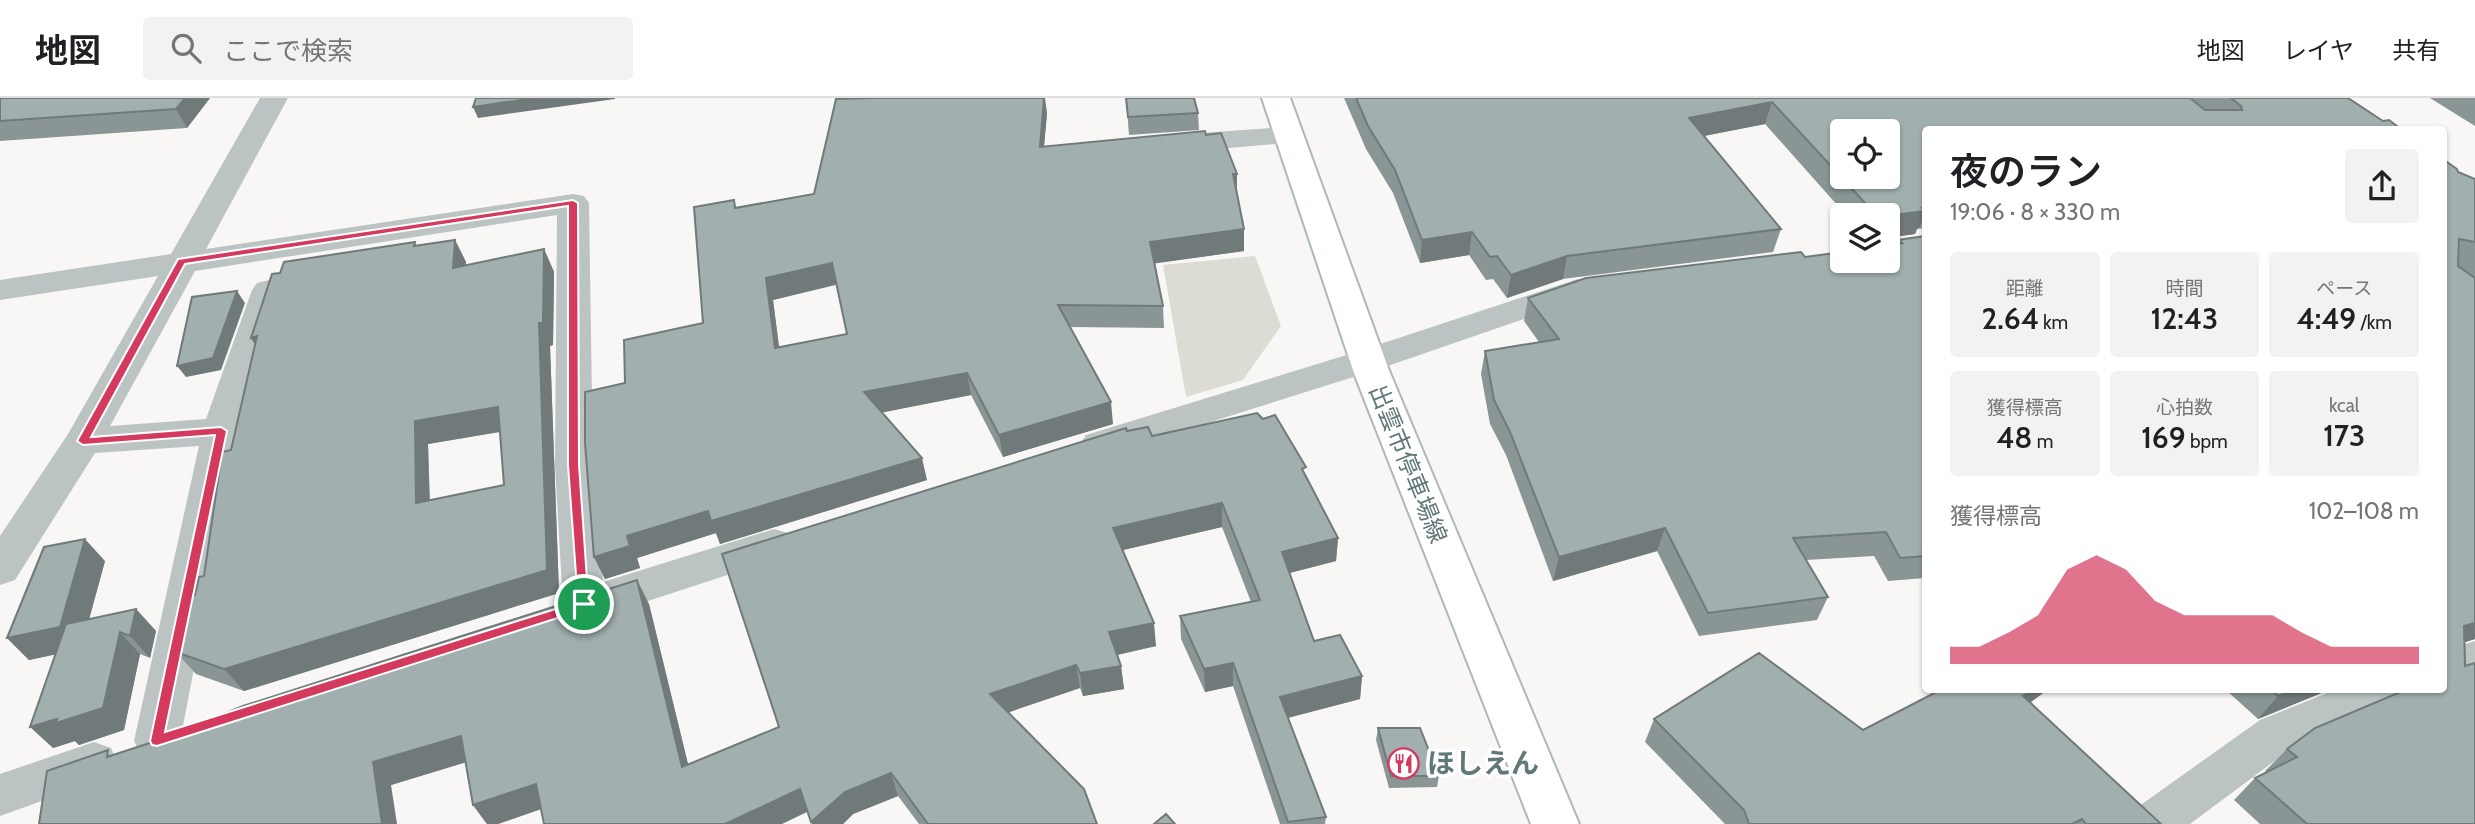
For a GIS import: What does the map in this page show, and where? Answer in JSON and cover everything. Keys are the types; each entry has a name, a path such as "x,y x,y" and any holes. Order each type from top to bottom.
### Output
{"main road":[{"name":"出雲市停車場線","path":"1276,98 1312,214 1366,361 1555,824"}],"street":[{"path":"0,569 83,441 274,98"},
{"path":"1149,145 1288,136"},
{"path":"0,290 573,203 574,465 565,611 807,534"},
{"path":"0,795 176,734 221,431 284,246"},
{"path":"1059,456 1366,361 1575,289 1615,284"},
{"path":"83,441 221,431"},
{"path":"2447,668 2475,659"},
{"path":"2152,824 2276,734 2374,693"}],"shaded area":[{"path":"1255,256 1281,326 1243,380 1186,397 1163,265"}],"building":[{"path":"0,98 185,98 176,109 0,121"},
{"path":"476,98 535,98 473,107"},
{"path":"1044,98 1040,147 1205,131 1206,135 1221,133 1237,174 1233,174 1244,229 1150,242 1163,306 1058,305 1111,402 999,435 967,373 864,392 922,458 711,521 708,511 627,536 630,546 594,557 585,443 585,392 625,383 624,340 703,323 694,207 734,200 735,208 814,194 836,99","holes":["832,263 847,334 775,348 766,278"]},
{"path":"1126,98 1194,98 1198,113 1128,117"},
{"path":"1356,98 2190,98 2205,110 2242,110 2231,98 2348,98 2383,121 2389,120 2397,126 1922,126 1922,211 1900,214 1900,203 1865,203 1852,189 1900,189 1900,119 1830,119 1830,165 1772,102 1689,118 1781,229 1567,256 1511,275 1497,256 1490,257 1472,232 1422,240 1395,170 1368,126"},
{"path":"2447,162 2458,172 2475,179 2475,242 2459,239 2458,266 2475,278 2475,623 2464,626 2465,666 2475,663 2475,824 2307,824 2255,778 2297,757 2287,749 2315,728 2398,693 2447,693"},
{"path":"1922,236 1922,556 1900,558 1886,532 1793,538 1828,597 1708,613 1665,528 1559,557 1510,432 1494,400 1485,351 1559,339 1528,298 1586,278 1801,252 1805,257 1830,254 1830,273 1900,273 1900,240"},
{"path":"455,240 453,268 544,249 543,323 539,323 547,570 224,669 176,652 187,597 195,595 199,577 204,576 222,452 231,450 257,336 251,338 272,274 280,273 284,262 415,242 414,246","holes":["498,407 504,485 416,503 415,421"]},
{"path":"237,291 213,358 177,366 192,297"},
{"path":"1257,413 1263,419 1275,415 1306,467 1302,469 1338,538 1282,552 1314,641 1340,635 1362,676 1280,697 1326,817 1288,822 1233,663 1204,669 1180,616 1260,600 1222,503 1113,528 1154,623 1109,632 1121,666 1080,673 1076,665 990,694 1084,789 1097,824 928,824 891,773 845,792 811,822 800,789 725,824 544,824 536,784 473,805 461,736 373,762 382,824 39,824 47,771 108,750 107,757 168,737 243,706 637,580 682,767 779,727 722,554 1126,428 1127,431 1148,427 1152,436"},
{"path":"85,539 60,627 7,638 44,547"},
{"path":"136,609 130,636 120,632 103,708 56,723 57,719 30,727 66,624"},
{"path":"1759,653 1863,730 1934,693 2028,693 2023,696 2161,824 2086,824 2082,819 2072,824 1749,824 1744,810 1654,719"},
{"path":"1378,728 1420,728 1439,776 1391,776"},
{"path":"1166,814 1175,824 1154,824"}],"place":[{"name":"ほしえん","path":"1404,763"}],"route":[{"path":"573,203 574,465 584,604 157,741 221,431 83,441 182,261 573,203"}]}
